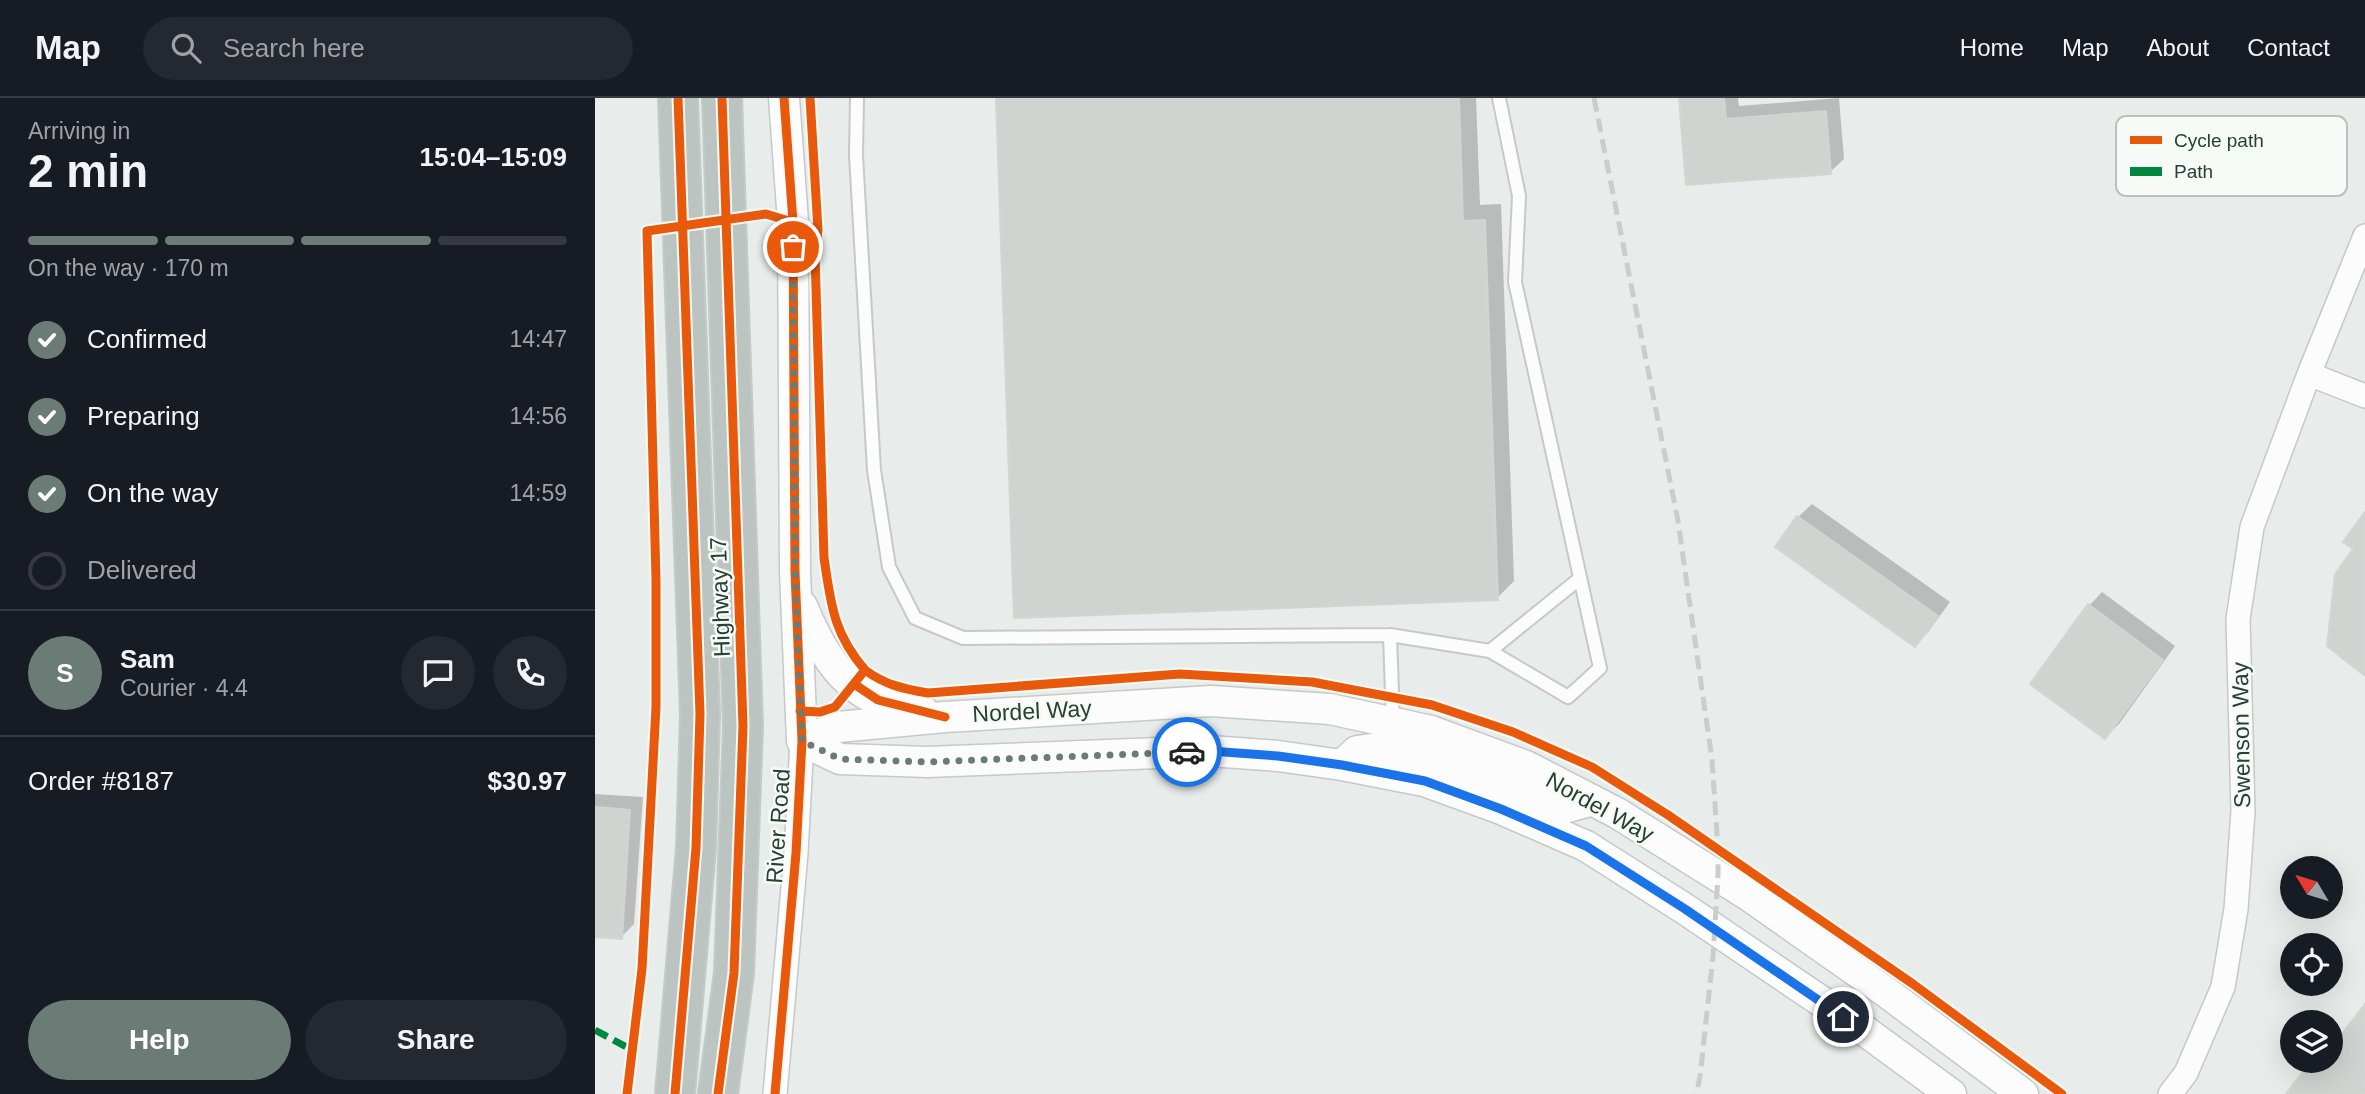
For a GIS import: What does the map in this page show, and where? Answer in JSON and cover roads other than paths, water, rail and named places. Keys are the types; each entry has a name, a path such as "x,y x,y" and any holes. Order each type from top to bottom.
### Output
{"highway":[{"name":"Highway 17","path":"675,1094 696,848 700,714 678,98"},
{"name":"Highway 17","path":"718,1094 734,973 743,726 722,98"}],"street":[{"name":"River Road","path":"775,1094 796,853 802,741 796,593 793,222 784,98"},
{"name":"Swenson Way","path":"2170,1094 2186,1073 2223,987 2237,909 2243,829 2238,619 2252,527 2309,374 2365,236"},
{"path":"2309,374 2365,396"},
{"path":"796,593 812,631 831,662 860,690 879,700 945,716"},
{"name":"Nordel Way","path":"802,741 838,727 945,716 1211,701 1330,709 1430,731 1525,766 1617,813 1748,895 1886,992 2023,1094"},
{"name":"Nordel Way","path":"802,741 840,759 927,762 1210,751 1278,756 1425,781 1501,809 1586,846 1685,909 1951,1094"},
{"path":"1342,765 1357,751 1378,748 1429,758 1509,785 1563,808 1593,800"}],"lane":[{"path":"857,98 856,155 874,470 890,567 915,618 963,638 1390,635 1490,652 1568,697 1600,668 1515,282 1519,196 1499,98"},
{"path":"1490,652 1579,579"},
{"path":"1390,635 1394,723"}],"railway":[{"path":"1594,98 1678,521 1712,760 1718,876 1713,956 1696,1094"}]}
